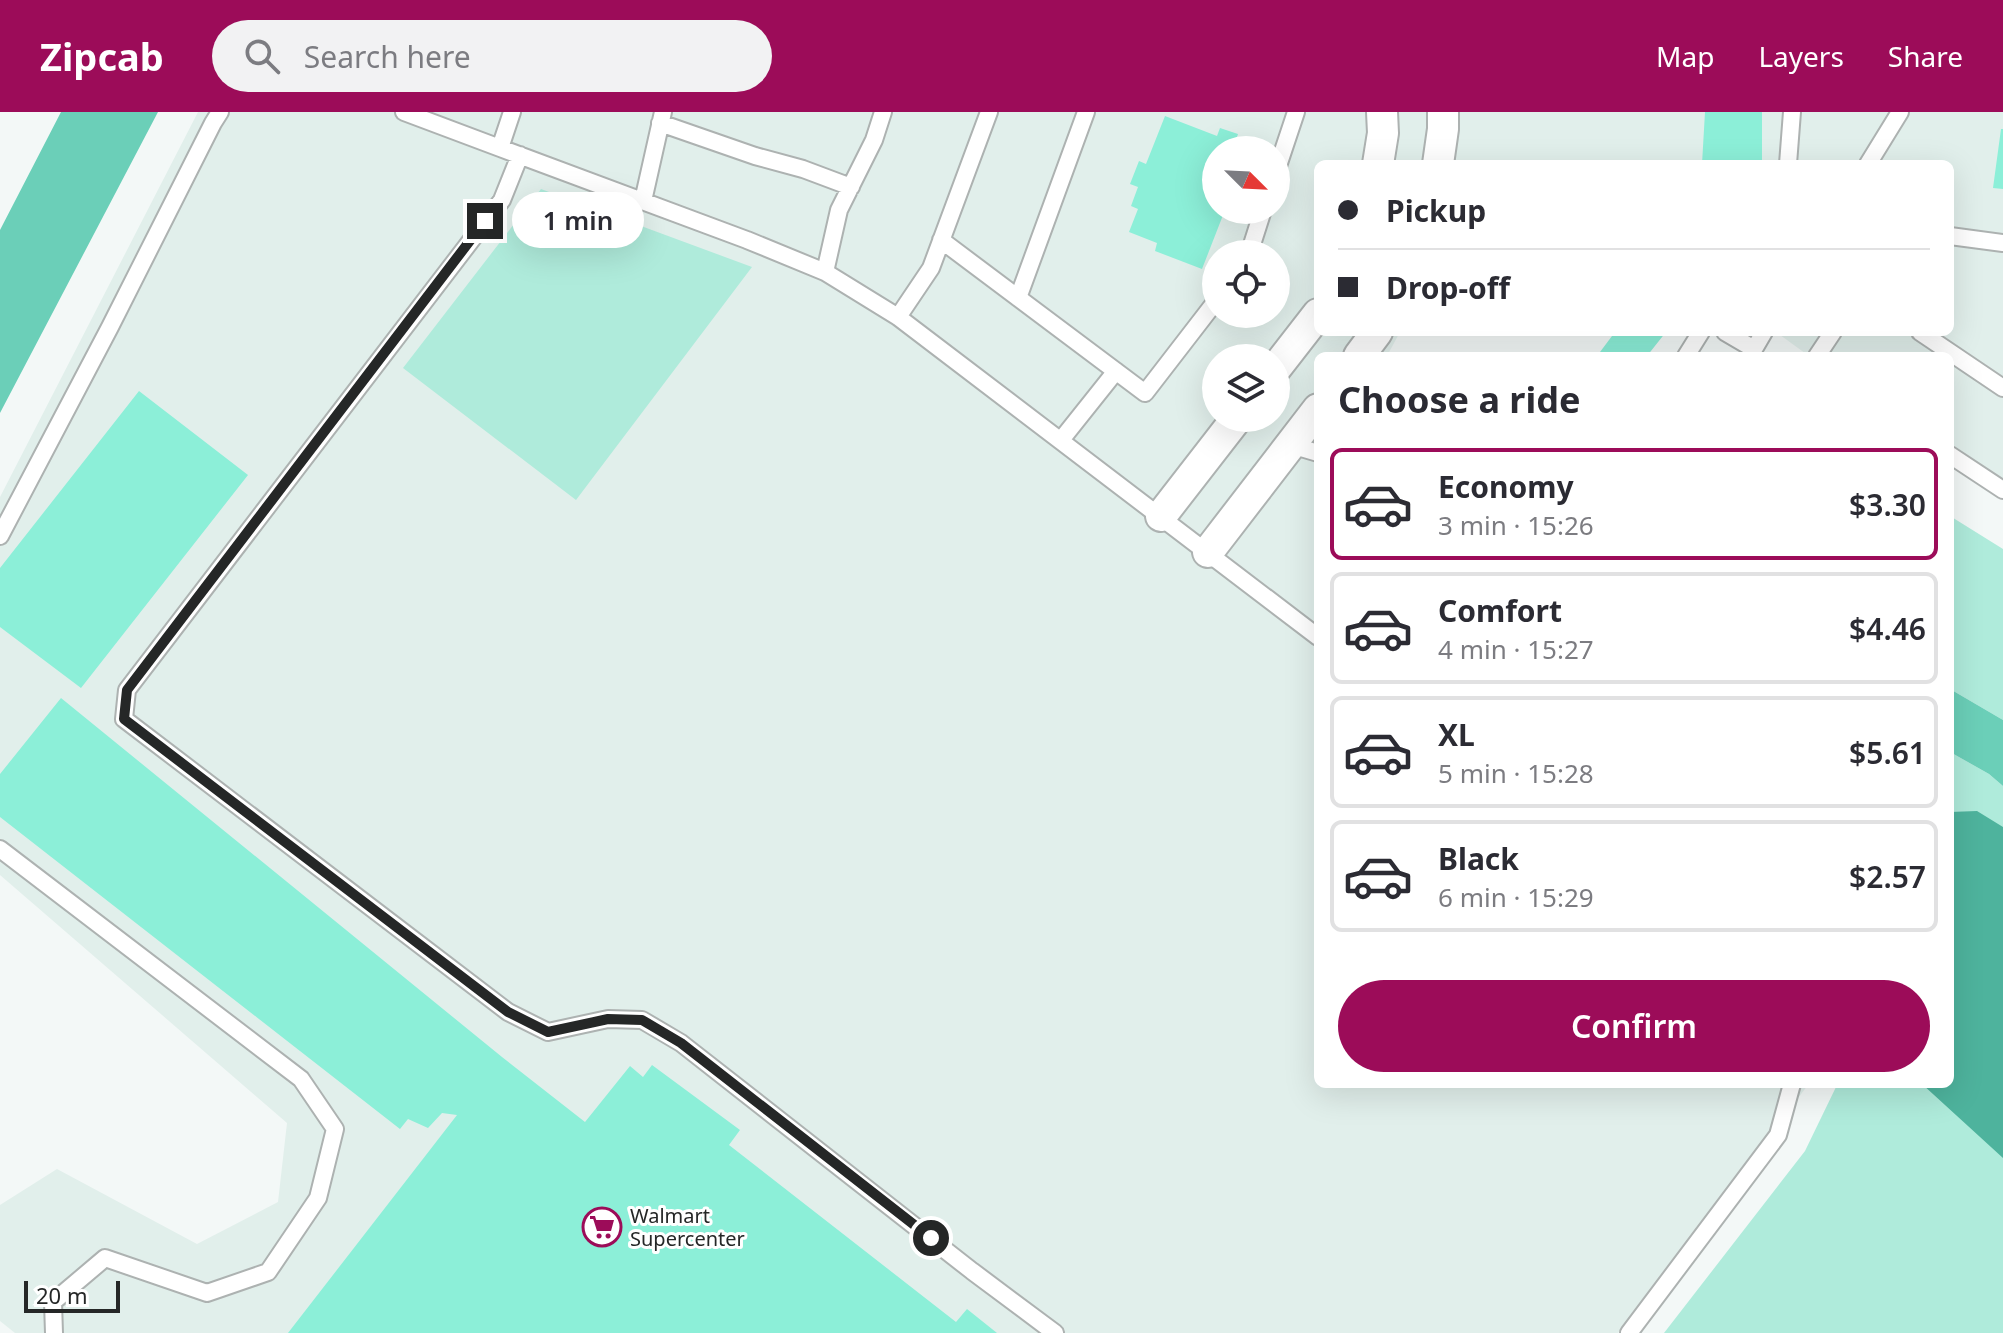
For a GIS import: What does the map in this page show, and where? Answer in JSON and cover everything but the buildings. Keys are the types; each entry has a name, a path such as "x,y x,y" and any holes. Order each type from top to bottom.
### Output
{"street":[{"path":"1379,160 1383,133 1382,112"},
{"path":"1439,160 1443,112"},
{"path":"1290,350 1314,319"},
{"path":"1208,552 1304,449 1314,420"},
{"path":"1161,516 1226,432"}],"lane":[{"path":"0,536 220,112"},
{"path":"404,112 825,272 898,317 1314,634"},
{"path":"500,148 512,112"},
{"path":"825,272 839,210 874,140 883,112"},
{"path":"898,317 931,268 989,112"},
{"path":"1018,298 1086,112"},
{"path":"1288,136 1296,112"},
{"path":"1788,160 1792,112"},
{"path":"1870,160 1900,112"},
{"path":"643,201 661,118 755,156 851,187"},
{"path":"520,155 502,200 127,690 124,719 508,1012 548,1032 608,1019 642,1020 681,1043 1055,1333"},
{"path":"1954,237 2003,243"},
{"path":"941,240 1145,393 1202,319"},
{"path":"1730,336 1752,352"},
{"path":"1926,336 1950,352"},
{"path":"1954,355 2003,388"},
{"path":"1061,440 1116,371"},
{"path":"1954,458 2003,490"},
{"path":"0,849 301,1079 335,1129 318,1198 268,1272 207,1293 105,1258 53,1302 54,1333"},
{"path":"1629,1333 1778,1135 1791,1088"}],"shaded area":[{"path":"61,112 158,112 0,413 0,230"},
{"path":"198,112 2003,112 2003,495 1954,460 1954,352 1804,352 1782,336 1954,336 1954,160 1314,160 1314,336 1398,336 1389,352 1314,352 1314,1088 1806,1088 1618,1333 15,1333 0,1321 0,1205 57,1169 197,1244 278,1202 287,1123 0,875 0,497"},
{"path":"541,189 752,267 576,500 403,368"},
{"path":"1954,518 2003,549 2003,720 1954,691"},
{"path":"1954,691 2003,720 2003,786 1989,774 1954,754"},
{"path":"1954,754 1989,774 2003,786 2003,1333 1664,1333 1805,1151 1836,1088 1954,1088"},
{"path":"1977,811 2003,827 2003,1158 1926,1088 1954,1088 1954,812"}],"place":[{"name":"Walmart Supercenter","path":"602,1227"}],"route":[{"path":"485,221 127,690 124,719 508,1012 548,1032 608,1019 642,1020 681,1043 931,1238"}]}
